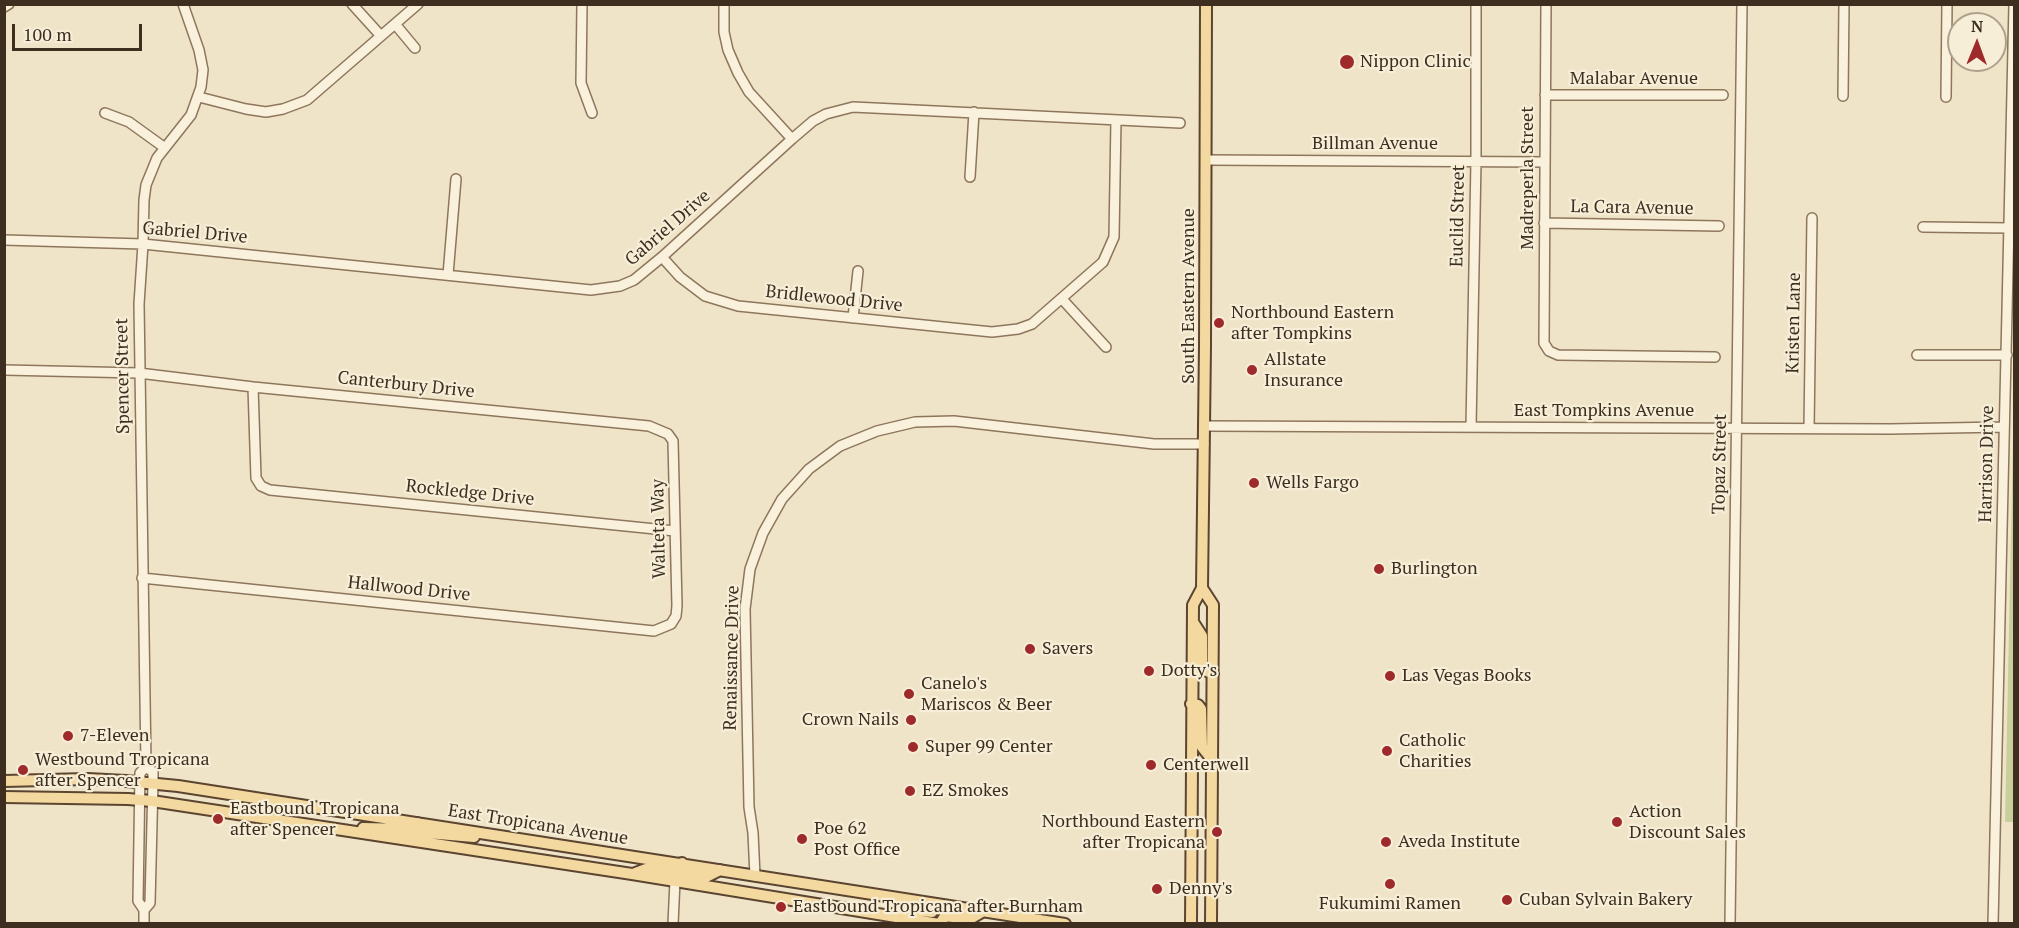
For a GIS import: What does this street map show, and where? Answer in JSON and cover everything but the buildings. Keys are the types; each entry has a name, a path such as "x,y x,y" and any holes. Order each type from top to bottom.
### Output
{"main road":[{"name":"South Eastern Avenue","path":"1191,924 1192,621 1193,605 1202,588 1206,4"},
{"name":"South Eastern Avenue","path":"1202,588 1213,605 1211,924"},
{"path":"1192,621 1202,636 1202,663 1205,670 1213,674"},
{"path":"1191,704 1198,705 1201,709 1202,747 1213,761"},
{"name":"East Tropicana Avenue","path":"4,781 88,779 153,783 1065,924"},
{"name":"East Tropicana Avenue","path":"4,797 152,801 632,874 939,924"},
{"path":"345,830 372,827 404,829 418,823"},
{"path":"403,839 417,833 466,837 492,835"},
{"path":"632,874 646,869 674,871 680,868 682,863"},
{"path":"675,881 676,877 681,874 706,877 720,870"},
{"path":"890,916 903,909 932,912 937,904"},
{"path":"939,924 945,916 970,919 982,912"}],"street":[{"path":"4,7 9,4"},
{"name":"Spencer Street","path":"144,924 144,910 138,901 140,773 146,767 138,304 146,185 152,169 165,148 188,122 199,97 202,78 202,63 183,4"},
{"path":"352,4 381,36"},
{"path":"199,97 266,112 283,109 307,100 418,4"},
{"path":"582,4 581,83 592,113"},
{"path":"724,4 724,32 728,51 738,73 749,92 792,139"},
{"name":"Euclid Street","path":"1471,427 1476,161 1476,4"},
{"name":"Madreperla Street","path":"1546,4 1545,343 1549,351 1558,355 1715,357"},
{"name":"Topaz Street","path":"1730,924 1742,4"},
{"path":"1843,96 1844,4"},
{"path":"1946,97 1947,4"},
{"name":"Harrison Drive","path":"1993,924 2004,427 2012,244 2009,228 2014,4"},
{"path":"395,24 415,48"},
{"name":"Malabar Avenue","path":"1545,95 1723,96"},
{"name":"Gabriel Drive","path":"4,240 143,244 591,290 620,286 634,280 792,139 813,121 826,114 853,107 1180,123"},
{"path":"970,177 974,112"},
{"path":"105,113 129,122 165,148"},
{"path":"1106,347 1062,299 1103,262 1114,237 1116,120"},
{"name":"Billman Avenue","path":"1206,160 1544,162"},
{"path":"448,276 456,178"},
{"name":"Kristen Lane","path":"1809,428 1812,218"},
{"name":"La Cara Avenue","path":"1544,223 1719,226"},
{"path":"1923,227 2009,228"},
{"name":"Bridlewood Drive","path":"662,257 680,277 705,296 738,306 992,332 1018,329 1032,324 1062,299"},
{"path":"854,318 858,271"},
{"path":"1917,355 2007,355"},
{"name":"Canterbury Drive","path":"4,370 139,373 253,387 650,426 668,434"},
{"name":"Rockledge Drive","path":"253,387 256,478 261,486 270,490 675,531"},
{"name":"Renaissance Drive","path":"755,876 749,807 745,609 750,569 763,533 782,499 808,470 840,446 878,431 915,422 954,422 1154,444 1204,444"},
{"name":"East Tompkins Avenue","path":"1204,426 2004,427"},
{"name":"Walteta Way","path":"668,434 673,441 677,606 676,616 671,624"},
{"name":"Hallwood Drive","path":"142,578 654,631 671,624"},
{"name":"Spencer Street","path":"144,910 150,903 153,783 153,772 146,767"},
{"path":"673,924 675,881"}],"green space":[{"path":"2014,387 2014,822 2005,822"}],"place":[{"name":"Nippon Clinic","path":"1347,62"},
{"name":"Northbound Eastern after Tompkins","path":"1219,323"},
{"name":"Allstate Insurance","path":"1252,370"},
{"name":"Wells Fargo","path":"1254,483"},
{"name":"Burlington","path":"1379,569"},
{"name":"Savers","path":"1030,649"},
{"name":"Dotty's","path":"1149,671"},
{"name":"Las Vegas Books","path":"1390,676"},
{"name":"Canelo's Mariscos & Beer","path":"909,694"},
{"name":"Crown Nails","path":"911,720"},
{"name":"7-Eleven","path":"68,736"},
{"name":"Super 99 Center","path":"913,747"},
{"name":"Catholic Charities","path":"1387,751"},
{"name":"Centerwell","path":"1151,765"},
{"name":"Westbound Tropicana after Spencer","path":"23,770"},
{"name":"EZ Smokes","path":"910,791"},
{"name":"Eastbound Tropicana after Spencer","path":"218,819"},
{"name":"Action Discount Sales","path":"1617,822"},
{"name":"Northbound Eastern after Tropicana","path":"1217,832"},
{"name":"Poe 62 Post Office","path":"802,839"},
{"name":"Aveda Institute","path":"1386,842"},
{"name":"Fukumimi Ramen","path":"1390,884"},
{"name":"Denny's","path":"1157,889"},
{"name":"Cuban Sylvain Bakery","path":"1507,900"},
{"name":"Eastbound Tropicana after Burnham","path":"781,907"}]}
